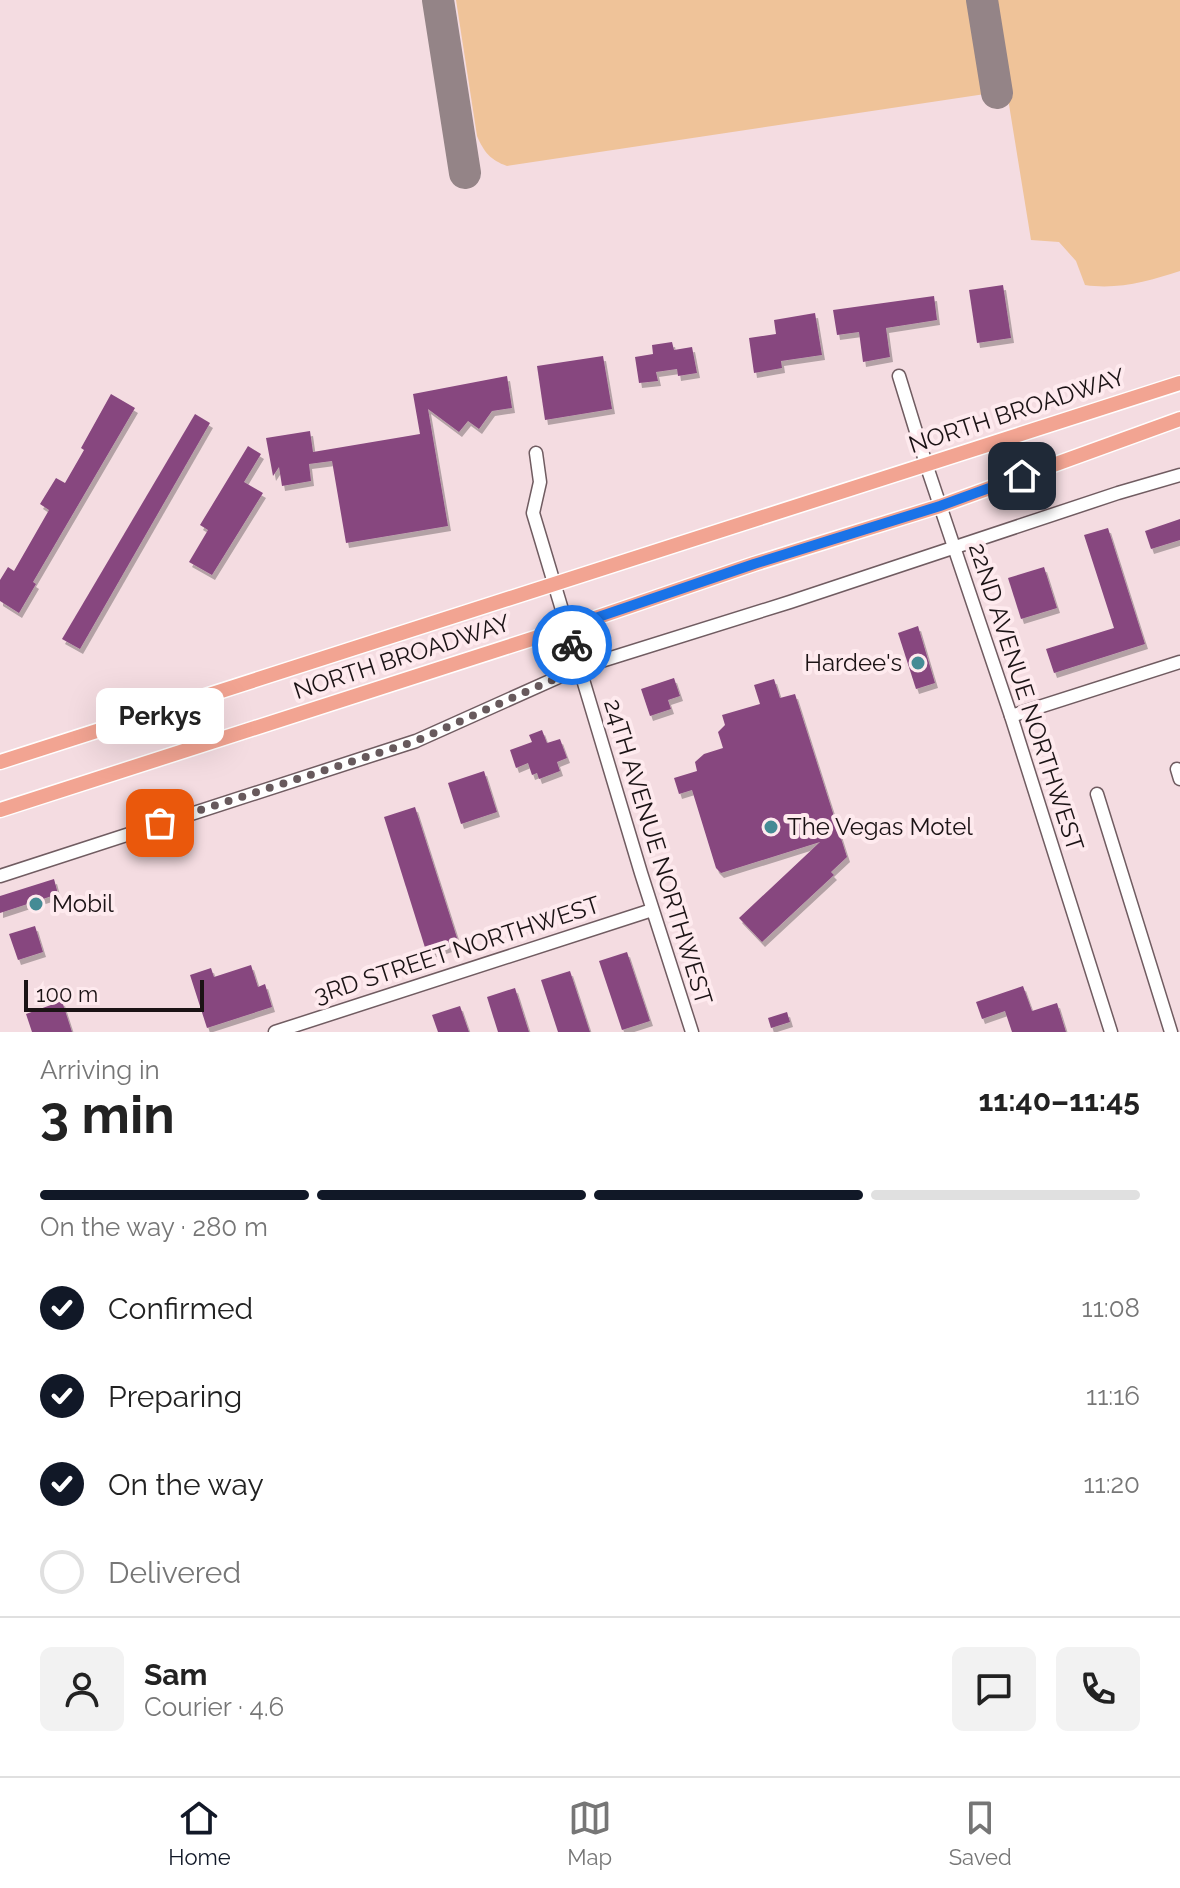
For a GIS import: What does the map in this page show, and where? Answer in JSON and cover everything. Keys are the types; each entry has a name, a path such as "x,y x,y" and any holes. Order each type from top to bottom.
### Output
{"main road":[{"name":"NORTH BROADWAY","path":"0,762 1180,383"},
{"name":"NORTH BROADWAY","path":"0,810 940,506 1180,419"}],"street":[{"name":"22ND AVENUE NORTHWEST","path":"899,376 1111,1032"},
{"name":"24TH AVENUE NORTHWEST","path":"536,453 540,482 533,513 652,910 692,1032"},
{"path":"0,876 416,741 579,668 1180,475"},
{"path":"1011,716 1180,662"},
{"path":"1097,794 1171,1032"},
{"name":"3RD STREET NORTHWEST","path":"275,1032 652,910"}],"shaded area":[{"path":"456,0 970,0 985,94 507,166 488,155 477,136"},
{"path":"992,0 1180,0 1180,271 1121,285 1085,285 1076,261 1059,242 1031,240"}],"building":[{"path":"1003,285 1011,338 977,343 969,290"},
{"path":"934,296 937,320 886,328 890,357 863,362 859,332 837,335 833,310"},
{"path":"815,313 822,355 781,361 782,368 754,373 749,338 776,334 774,320"},
{"path":"672,342 674,350 692,347 697,373 678,376 677,369 656,372 658,381 639,383 635,357 653,354 652,345"},
{"path":"603,356 612,409 545,420 537,366"},
{"path":"507,376 512,408 492,411 479,429 468,421 459,432 428,409 448,526 346,543 332,461 309,464 311,481 282,486 279,467 273,476 266,438 310,431 313,452 420,434 413,394"},
{"path":"111,394 135,408 33,582 36,584 19,613 0,601 0,580 8,567 14,571 49,510 40,504 56,478 65,483"},
{"path":"195,414 210,423 80,649 62,639"},
{"path":"248,446 261,454 244,482 263,493 212,575 189,562 208,530 200,525"},
{"path":"1180,519 1180,540 1151,549 1145,531"},
{"path":"1108,528 1145,644 1054,673 1046,649 1114,628 1084,535"},
{"path":"1044,567 1057,608 1021,619 1008,578"},
{"path":"918,626 935,683 916,689 898,633"},
{"path":"674,678 680,696 668,700 671,709 650,716 641,689"},
{"name":"The Vegas Motel","path":"774,679 780,698 795,694 847,857 831,872 834,875 762,942 739,918 820,842 721,873 716,868 692,790 679,794 674,778 697,771 695,762 704,754 723,748 718,732 725,725 722,715 760,704 754,685"},
{"path":"542,730 547,743 560,739 567,758 557,762 560,771 539,779 537,773 532,775 528,763 516,768 510,750 532,742 529,735"},
{"path":"484,771 497,812 461,824 448,783"},
{"path":"415,807 459,944 427,954 384,817"},
{"path":"54,879 58,894 0,913 0,896"},
{"path":"35,926 43,952 18,960 9,934"},
{"path":"627,952 650,1021 622,1030 599,961"},
{"path":"251,965 258,987 265,984 272,1007 207,1028 190,975 211,968 214,977"},
{"path":"570,971 590,1032 558,1032 541,980"},
{"path":"1023,986 1032,1011 1057,1003 1066,1032 1012,1032 1005,1011 982,1019 976,1002"},
{"path":"515,988 529,1032 498,1032 487,997"},
{"path":"62,1001 72,1032 32,1032 26,1014"},
{"path":"460,1006 469,1032 438,1032 432,1015"},
{"path":"787,1012 790,1022 771,1028 768,1018"}],"taxiway":[{"path":"438,0 465,173"},
{"path":"982,0 997,93"}],"way so far":[{"path":"160,823 416,741 579,668 572,645"}],"place":[{"name":"Hardee's","path":"918,663"},
{"name":"Perkys","path":"160,823"},
{"name":"The Vegas Motel","path":"771,827"},
{"name":"Mobil","path":"36,904"}],"route":[{"path":"572,645 566,628 754,564 940,506 1022,476"}]}
